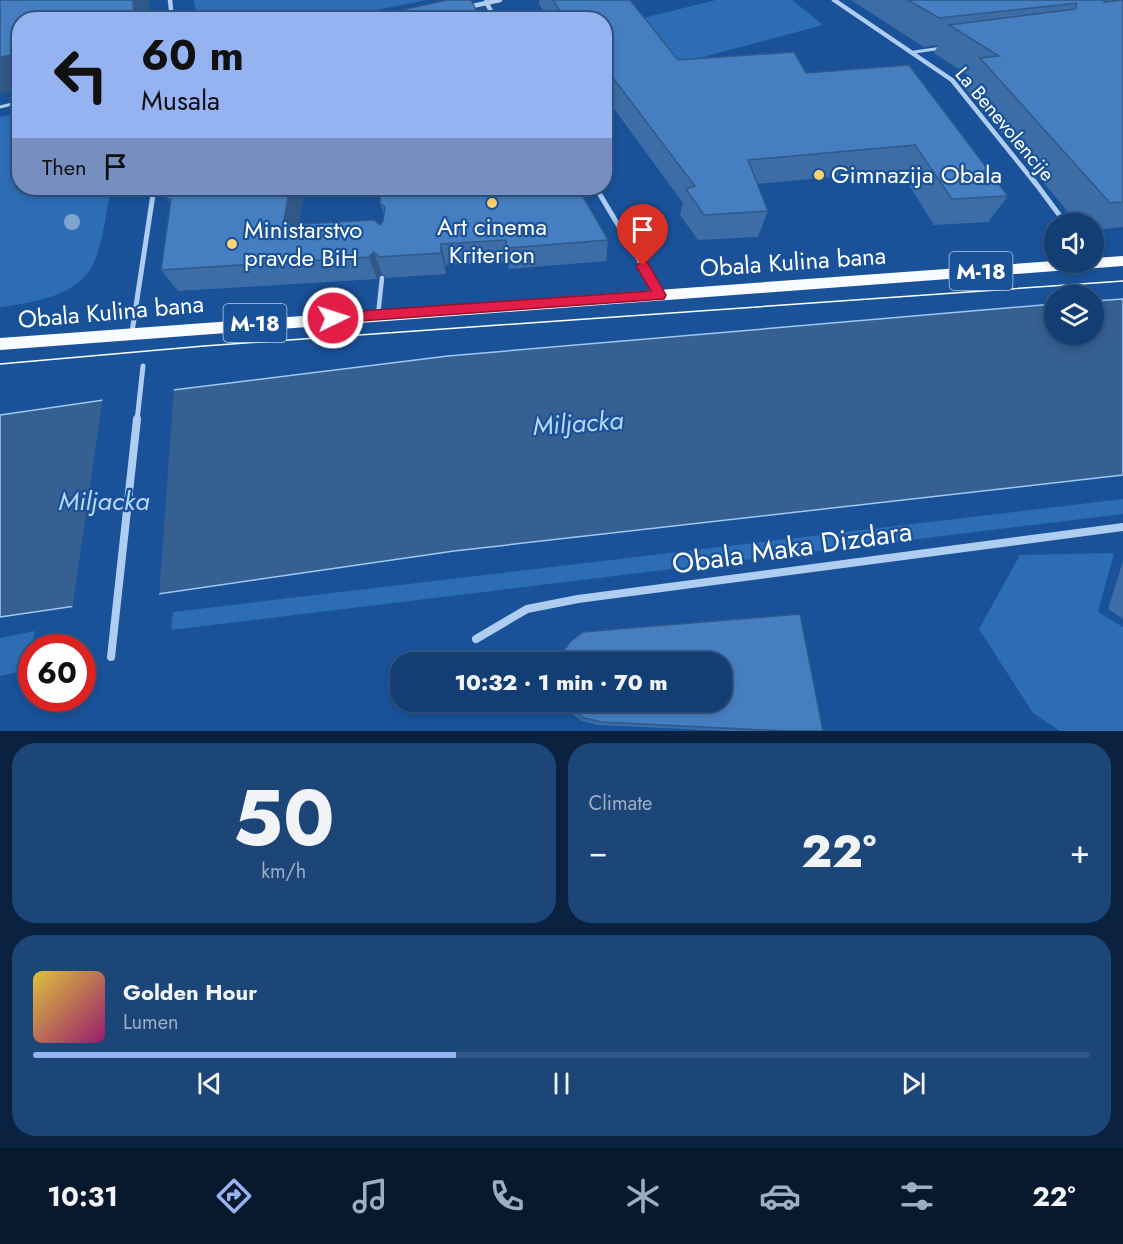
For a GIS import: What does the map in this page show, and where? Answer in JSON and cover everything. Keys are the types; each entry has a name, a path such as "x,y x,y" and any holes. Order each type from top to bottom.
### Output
{"main road":[{"name":"Obala Kulina bana","path":"1104,261 1123,261"},
{"name":"Obala Kulina bana","path":"0,344 132,332 1044,265"}],"street":[{"path":"460,8 500,0"},
{"name":"La Benevolencije","path":"834,0 914,52 958,86 1057,213"},
{"path":"132,332 153,195"},
{"path":"600,195 660,295"},
{"path":"111,657 143,366"},
{"name":"Obala Maka Dizdara","path":"476,639 527,609 578,599 1123,527"}],"lane":[{"name":"La Benevolencije","path":"914,52 949,48"},
{"path":"378,315 382,278"}],"shaded area":[{"path":"194,0 427,0 367,12 196,12"},
{"path":"716,0 792,0 823,25 677,64 635,20"},
{"path":"12,114 12,195 110,195 101,243 95,260 79,282 55,296 0,307 0,117"},
{"path":"1123,499 1123,514 171,630 173,612"},
{"path":"1114,553 1098,612 1123,627 1123,731 1060,731 1033,713 979,629 1020,555"},
{"path":"18,634 18,672 0,676 0,638"}],"water":[{"name":"Miljacka","path":"1123,299 1123,475 454,551 0,617 0,415 173,390 448,356 1044,305 1044,345 1104,345 1104,300"}],"pier":[{"path":"174,387 159,597 72,610 103,397"}],"building":[{"path":"0,0 133,0 134,12 12,12 12,55 0,57"},
{"path":"447,0 471,0 477,12 392,12"},
{"path":"553,0 630,0 678,60 794,52 806,73 909,65 1008,196 952,199 915,145 748,160 768,211 704,215 686,189 695,186 612,77 612,12 561,12"},
{"path":"908,0 1105,0 1104,2 1123,0 1123,202 1110,203 980,58 999,56 949,25 1075,9 1077,3 939,18"},
{"path":"167,195 289,195 283,225 374,220 380,225 383,221 385,207 380,203 380,195 582,195 608,240 507,248 506,240 441,244 441,253 379,257 374,252 369,257 161,270 171,199 167,199"},
{"path":"800,614 823,731 601,722 584,718 576,712 732,712 732,652 563,652 570,642 583,632"}],"tram line":[{"path":"0,364 204,346 1123,281"}],"place":[{"name":"Gimnazija Obala","path":"819,175"},
{"name":"Art cinema Kriterion","path":"492,203"},
{"name":"Ministarstvo pravde BiH","path":"232,244"}],"route":[{"path":"333,318 660,295 643,266"}]}
